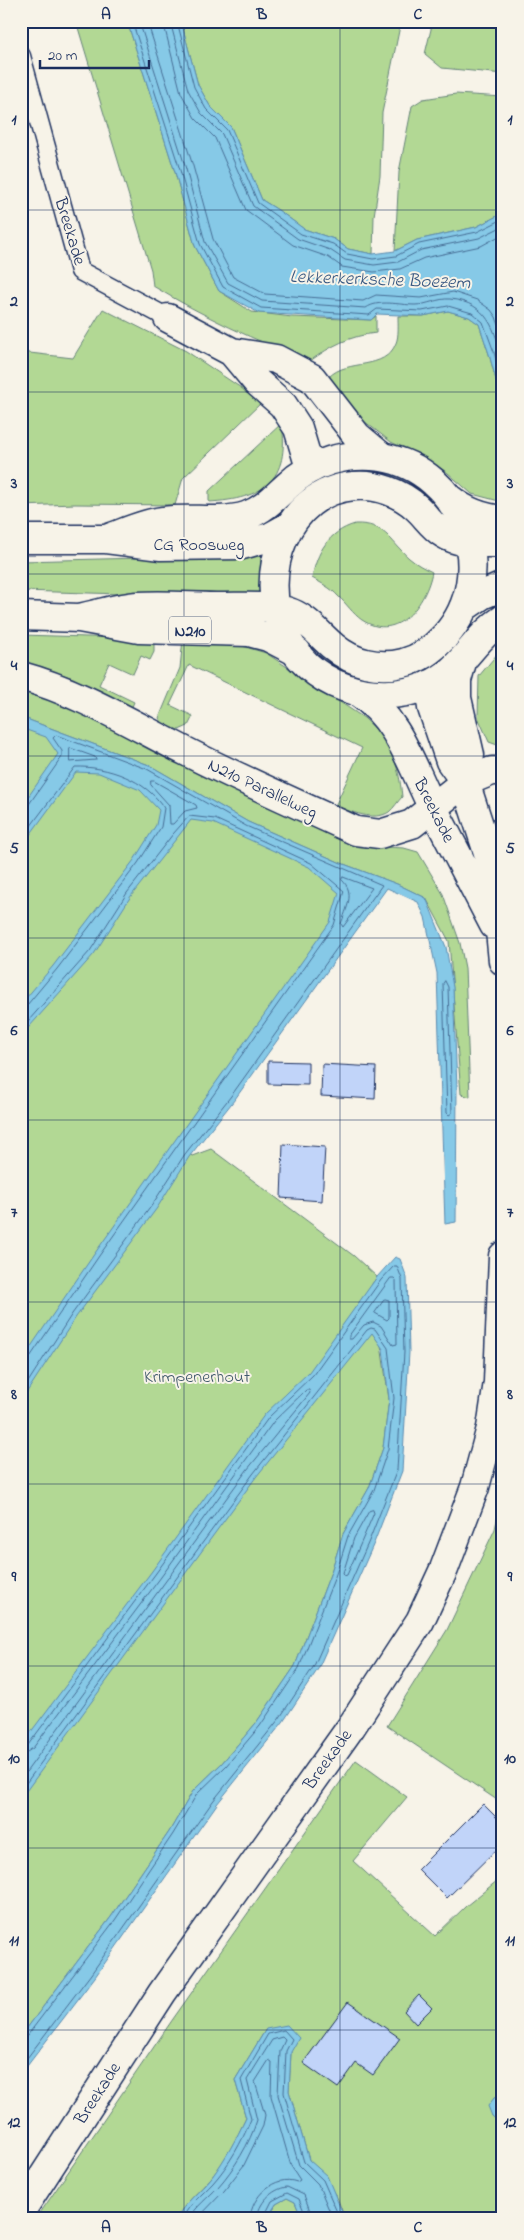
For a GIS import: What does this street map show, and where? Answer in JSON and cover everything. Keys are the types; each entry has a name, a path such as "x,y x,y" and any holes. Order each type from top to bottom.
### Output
{"main road":[{"name":"Breekade","path":"168,318 232,352 276,359 312,378 357,436 382,457"},
{"name":"Breekade","path":"232,352 257,382 284,405 298,428 310,468 311,501"},
{"name":"N210","path":"79,618 138,606 264,607 277,609 303,618 346,656 388,666 417,658 440,641 453,626 463,608 472,569 470,543 461,517 450,499 438,485 406,464 382,457 344,456 310,468"},
{"name":"CG Roosweg","path":"106,539 162,521 246,516 257,511 278,496 310,468"},
{"name":"N210","path":"503,543 470,543 445,535 408,501 383,489 356,485 342,488 329,491 311,501 288,527 275,567 274,595 283,632 297,652 318,673 332,682 359,693 388,696 402,694 429,685 452,671 492,627 503,619"},
{"name":"N210","path":"450,499 476,515 503,520"},
{"name":"CG Roosweg","path":"21,539 106,539 161,546 242,545 261,541 288,527"},
{"name":"N210","path":"463,608 482,595 503,586"},
{"name":"N210","path":"21,616 79,618 139,629 249,632 268,637 297,652"},
{"name":"N210","path":"429,685 432,662 440,641"},
{"name":"Breekade","path":"465,782 470,755 457,698 458,680 469,653"},
{"name":"N210 Parallelweg","path":"21,676 38,680 82,699 190,754 356,831 380,834 412,824 465,782 492,771 503,771"},
{"name":"Breekade","path":"429,685 432,708 450,761 465,782 494,871 501,948"},
{"name":"Breekade","path":"359,693 381,710 398,733 432,808 501,948"},
{"name":"Breekade","path":"21,2211 162,1994 351,1726 420,1621 444,1569 475,1488 491,1428 498,1382 503,1256"}],"lane":[{"name":"Breekade","path":"21,56 80,271 168,318"}],"green space":[{"path":"76,21 127,21 175,172 195,246 219,291 252,312 292,317 371,320 376,316 376,333 366,334 341,343 310,361 230,327 191,308 153,286 151,270"},
{"path":"181,21 401,21 382,113 380,176 374,216 373,254 348,249 334,239 304,229 262,200 231,127 210,106 198,85"},
{"path":"433,21 503,21 503,74 442,68 425,54"},
{"path":"456,94 503,97 503,213 476,227 417,240 395,251 399,172 412,106 423,99"},
{"path":"103,309 186,351 262,402 183,478 175,505 75,504 21,506 21,352 73,358"},
{"path":"448,311 469,317 479,324 489,354 503,406 503,502 472,494 448,473 428,460 391,442 364,421 329,377 337,371 383,358 391,352 397,340 398,316 423,316"},
{"path":"282,423 282,459 277,473 269,483 258,491 244,497 209,502 209,491"},
{"path":"355,524 365,524 380,530 409,558 432,572 424,596 417,607 398,623 387,627 375,626 362,620 332,591 312,578 317,560 325,544 338,532"},
{"path":"261,555 259,598 21,591 21,561"},
{"path":"21,635 154,639 154,652 150,660 141,656 133,674 109,663 99,685 134,702 131,709 73,678 21,661"},
{"path":"183,639 242,646 266,653 364,718 387,744 396,763 402,797 393,809 383,815 369,816 335,806 362,748 189,665 170,705 193,716 188,726 179,730 164,725 159,718 180,668"},
{"path":"503,647 503,747 489,742 478,717 479,676"},
{"path":"21,691 59,702 202,776 336,838 371,846 404,848 418,852 443,894 460,943 465,968 470,1097 461,1094 449,941 426,898 248,822 149,765 21,717"},
{"name":"Krimpenerhout","path":"21,724 371,886 185,1150 192,1156 211,1149 354,1256 377,1277 372,1284 389,1399 383,1448 369,1488 343,1534 331,1572 295,1666 256,1723 222,1763 193,1791 169,1832 111,1917 21,2036"},
{"path":"503,798 503,913 497,877 497,804"},
{"path":"503,1492 503,1804 387,1726 447,1630 495,1529"},
{"path":"356,1760 407,1797 353,1861 435,1936 466,1906 503,1876 503,2096 494,2098 492,2116 503,2125 503,2219 345,2219 337,2197 309,2160 289,2091 291,2052 266,2029 235,2080 246,2118 221,2164 211,2178 192,2197 176,2219 36,2219 173,2019"},
{"path":"287,2198 295,2202 302,2219 267,2219 276,2204"}],"water":[{"name":"Lekkerkerksche Boezem","path":"127,21 181,21 198,85 210,106 231,127 262,200 304,229 334,239 348,249 373,254 395,251 417,240 476,227 503,213 503,406 479,324 469,317 448,311 423,316 377,314 371,320 259,313 219,291 195,246 175,172"},
{"path":"21,717 149,765 248,822 426,898 446,947 453,987 457,1088 456,1222 445,1224 437,973 425,917 418,902 387,888 235,1099 189,1157 157,1208 76,1317 21,1401 21,1361 95,1253 330,922 339,893 309,867 213,823 191,820 131,896 94,954 21,1036 21,1004 53,966 134,860 156,825 159,810 140,790 99,773 76,772 21,847 21,807 58,754 46,737 21,728"},
{"path":"395,1257 400,1259 407,1278 409,1352 402,1471 374,1543 318,1669 283,1722 217,1804 95,1977 21,2074 21,2036 111,1917 169,1832 193,1791 222,1763 256,1723 295,1666 331,1572 343,1534 369,1488 383,1448 389,1399 383,1349 372,1333 256,1477 21,1798 21,1745 152,1571 265,1414 309,1372 377,1277"},
{"path":"287,2025 299,2038 291,2052 289,2091 309,2160 327,2176 345,2219 302,2219 295,2202 287,2198 276,2204 267,2219 176,2219 184,2207 217,2170 246,2118 235,2080 266,2029"},
{"path":"503,2096 503,2125 492,2116 488,2106 494,2098"}],"building":[{"path":"268,1061 308,1062 308,1085 268,1084"},
{"path":"322,1064 376,1067 375,1099 321,1096"},
{"path":"283,1144 325,1147 322,1201 281,1198"},
{"path":"483,1804 503,1824 503,1843 447,1898 418,1869"},
{"path":"419,1995 432,2008 416,2024 404,2011"},
{"path":"348,2002 400,2038 373,2075 356,2063 338,2088 303,2063"}]}
